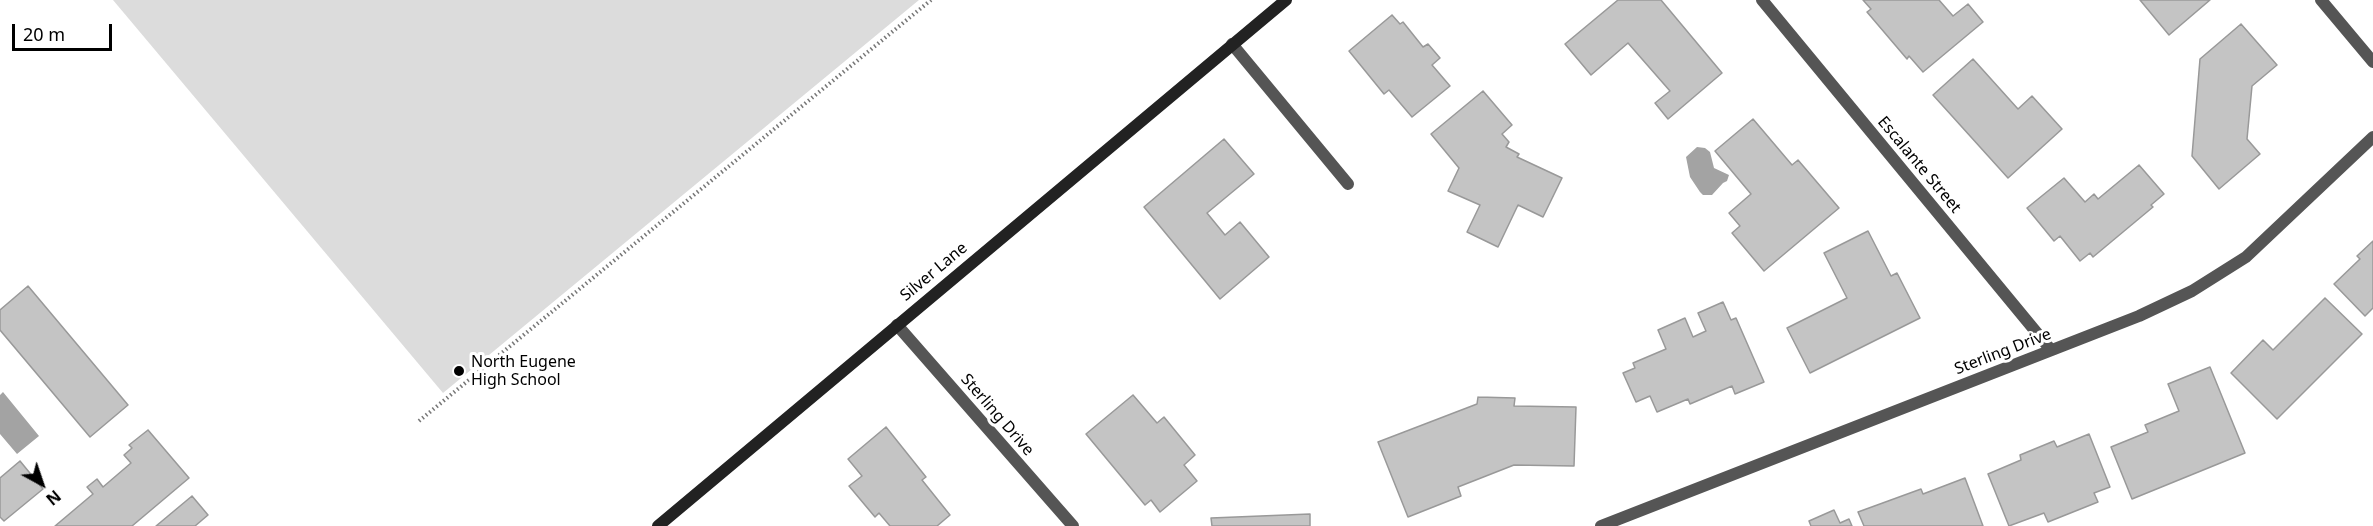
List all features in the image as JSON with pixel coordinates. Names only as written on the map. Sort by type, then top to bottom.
[{"type":"street","name":"Silver Lane","points":[[658,526],[1286,0]]},
{"type":"street","name":"Escalante Street","points":[[1762,0],[2051,351]]},
{"type":"street","points":[[2321,0],[2373,62]]},
{"type":"street","points":[[1232,44],[1348,184]]},
{"type":"street","name":"Sterling Drive","points":[[1601,526],[2051,351],[2139,316],[2192,291],[2246,257],[2373,137]]},
{"type":"street","name":"Sterling Drive","points":[[897,325],[1073,526]]},
{"type":"path","points":[[419,421],[931,0]]},
{"type":"shaded area","points":[[113,0],[919,0],[443,393]]},
{"type":"shaded area","points":[[1697,147],[1705,148],[1710,152],[1714,168],[1729,175],[1727,181],[1712,195],[1703,195],[1690,177],[1686,157]]},
{"type":"shaded area","points":[[3,392],[39,436],[17,454],[0,434],[0,395]]},
{"type":"building","points":[[1618,0],[1661,0],[1722,73],[1668,119],[1655,103],[1670,91],[1628,43],[1591,75],[1565,44]]},
{"type":"building","points":[[1863,0],[1939,0],[1953,16],[1968,4],[1983,22],[1923,72],[1909,56],[1907,59],[1867,12],[1871,9]]},
{"type":"building","points":[[2140,0],[2210,0],[2169,35]]},
{"type":"building","points":[[1392,15],[1400,24],[1403,22],[1423,47],[1428,44],[1440,58],[1432,65],[1450,86],[1412,117],[1389,90],[1384,94],[1349,51]]},
{"type":"building","points":[[2241,24],[2277,65],[2252,86],[2247,139],[2260,154],[2219,189],[2192,156],[2200,59]]},
{"type":"building","points":[[1973,59],[2018,109],[2032,96],[2062,129],[2008,178],[1933,95]]},
{"type":"building","points":[[1483,91],[1512,125],[1502,134],[1509,142],[1506,147],[1519,154],[1517,157],[1562,178],[1543,217],[1518,205],[1498,247],[1467,232],[1480,205],[1448,191],[1459,168],[1431,134]]},
{"type":"building","points":[[1753,119],[1792,165],[1798,160],[1839,208],[1764,271],[1732,233],[1740,226],[1729,213],[1751,194],[1715,151]]},
{"type":"building","points":[[1224,139],[1254,174],[1207,213],[1225,235],[1240,222],[1269,257],[1220,299],[1144,207]]},
{"type":"building","points":[[2139,165],[2164,194],[2151,205],[2153,207],[2093,257],[2090,253],[2080,261],[2060,236],[2054,241],[2027,208],[2064,178],[2085,202],[2094,194],[2098,199]]},
{"type":"building","points":[[1868,231],[1891,276],[1897,273],[1920,318],[1810,373],[1787,328],[1847,298],[1824,253]]},
{"type":"building","points":[[2373,241],[2373,308],[2365,316],[2334,284],[2360,259],[2357,256]]},
{"type":"building","points":[[28,286],[128,405],[90,437],[0,330],[0,310]]},
{"type":"building","points":[[2325,298],[2362,334],[2277,419],[2231,373],[2263,340],[2273,350]]},
{"type":"building","points":[[1723,302],[1731,320],[1736,318],[1764,382],[1735,394],[1732,386],[1690,404],[1688,399],[1657,412],[1650,396],[1636,402],[1623,373],[1635,368],[1633,363],[1666,349],[1658,330],[1685,318],[1693,337],[1706,331],[1698,313]]},
{"type":"building","points":[[2210,367],[2245,453],[2132,499],[2111,447],[2148,432],[2145,425],[2179,411],[2168,384]]},
{"type":"building","points":[[1133,395],[1157,423],[1164,417],[1195,455],[1184,465],[1197,481],[1160,512],[1151,500],[1145,505],[1086,434]]},
{"type":"building","points":[[1478,397],[1515,398],[1514,406],[1576,407],[1574,466],[1514,465],[1458,487],[1461,496],[1408,517],[1378,442],[1477,404]]},
{"type":"building","points":[[886,427],[926,477],[922,480],[950,515],[937,526],[890,526],[879,513],[875,517],[849,486],[862,476],[848,459]]},
{"type":"building","points":[[148,430],[189,478],[132,526],[55,526],[93,494],[87,487],[97,479],[103,487],[131,463],[124,455],[132,448],[129,445]]},
{"type":"building","points":[[2089,434],[2110,487],[2094,493],[2098,502],[2048,522],[2044,513],[2009,526],[1988,474],[2021,460],[2020,455],[2054,441],[2057,447]]},
{"type":"building","points":[[20,461],[43,489],[4,521],[0,517],[0,478]]},
{"type":"building","points":[[1965,478],[1983,526],[1864,526],[1858,512],[1921,489],[1923,494]]},
{"type":"building","points":[[192,496],[208,515],[195,526],[156,526]]},
{"type":"building","points":[[1834,510],[1840,523],[1849,519],[1852,526],[1811,526],[1809,521]]},
{"type":"building","points":[[1310,514],[1310,526],[1212,526],[1211,518]]},
{"type":"place","name":"North Eugene High School","points":[[459,371]]}]
